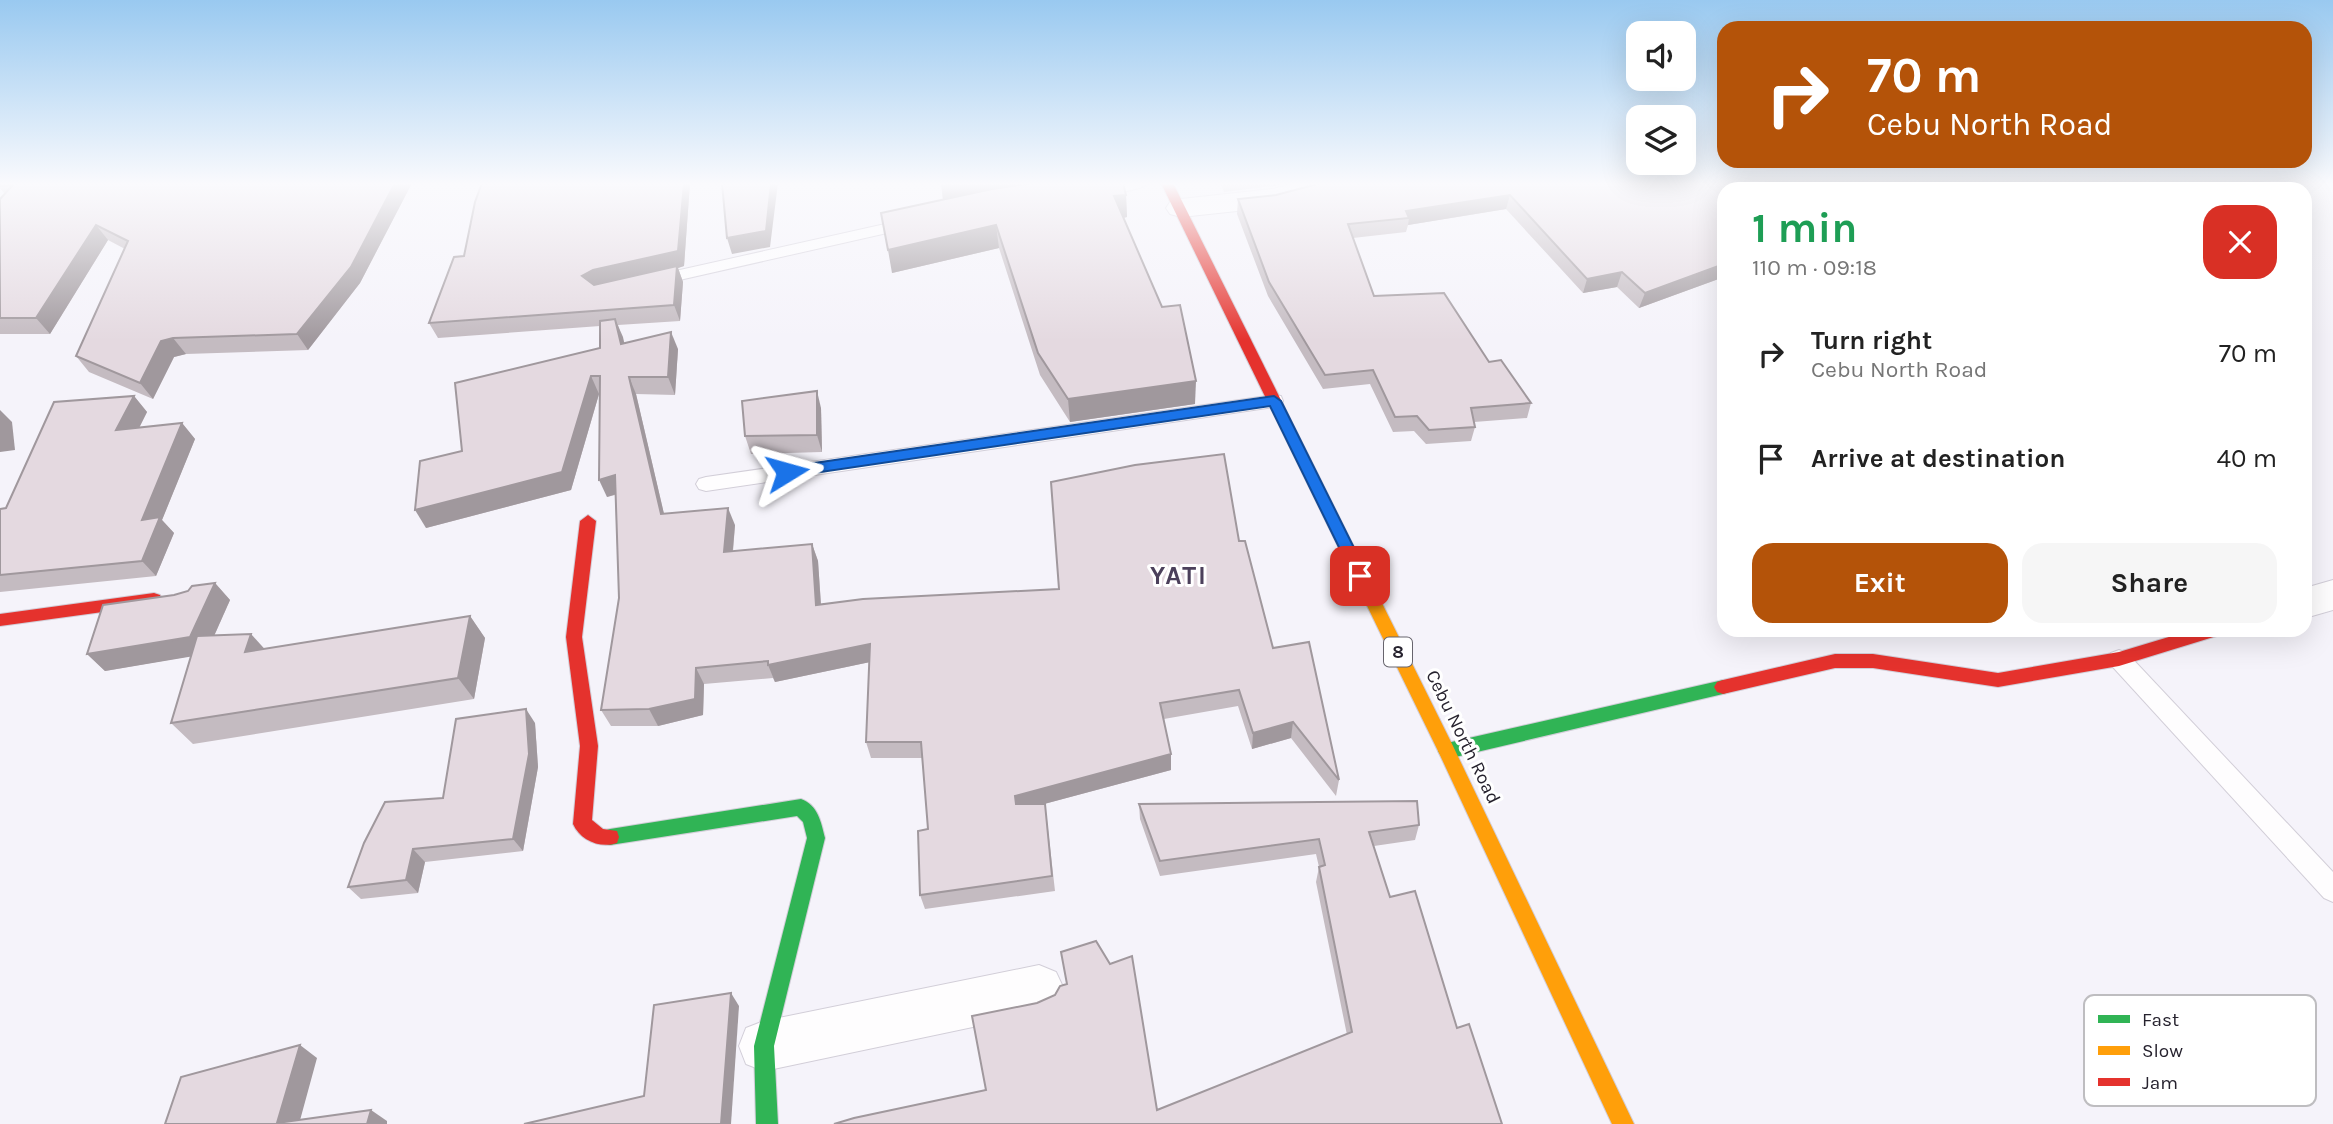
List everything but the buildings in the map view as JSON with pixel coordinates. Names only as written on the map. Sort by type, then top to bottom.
[{"type":"street","name":"Cebu North Road","points":[[1193,235],[1447,751],[1623,1124]]},
{"type":"street","points":[[588,521],[574,637],[589,746],[582,824],[600,837],[623,837],[801,807],[811,818],[816,838],[764,1046],[767,1124]]},
{"type":"street","points":[[2312,601],[2333,595]]},
{"type":"street","points":[[0,620],[175,596]]},
{"type":"street","points":[[1447,751],[1835,661],[1873,661],[1998,680],[2119,659],[2191,637]]},
{"type":"street","points":[[764,1046],[1039,989]]},
{"type":"lane","points":[[640,284],[854,235]]},
{"type":"lane","points":[[706,484],[1274,401]]},
{"type":"lane","points":[[2119,659],[2333,890]]},
{"type":"traffic: fast","points":[[1447,751],[1723,687]]},
{"type":"traffic: fast","points":[[610,837],[801,807],[811,818],[816,838],[764,1046],[767,1124]]},
{"type":"traffic: slow","points":[[1358,571],[1447,751],[1623,1124]]},
{"type":"traffic: jam","points":[[1193,235],[1358,571]]},
{"type":"traffic: jam","points":[[588,521],[574,637],[589,746],[582,824],[600,837],[610,837]]},
{"type":"traffic: jam","points":[[0,620],[154,599]]},
{"type":"traffic: jam","points":[[1723,687],[1835,661],[1873,661],[1998,680],[2119,659],[2191,637]]},
{"type":"district","name":"YATI","points":[[1179,575]]},
{"type":"route","points":[[787,472],[1274,401],[1360,576]]}]
